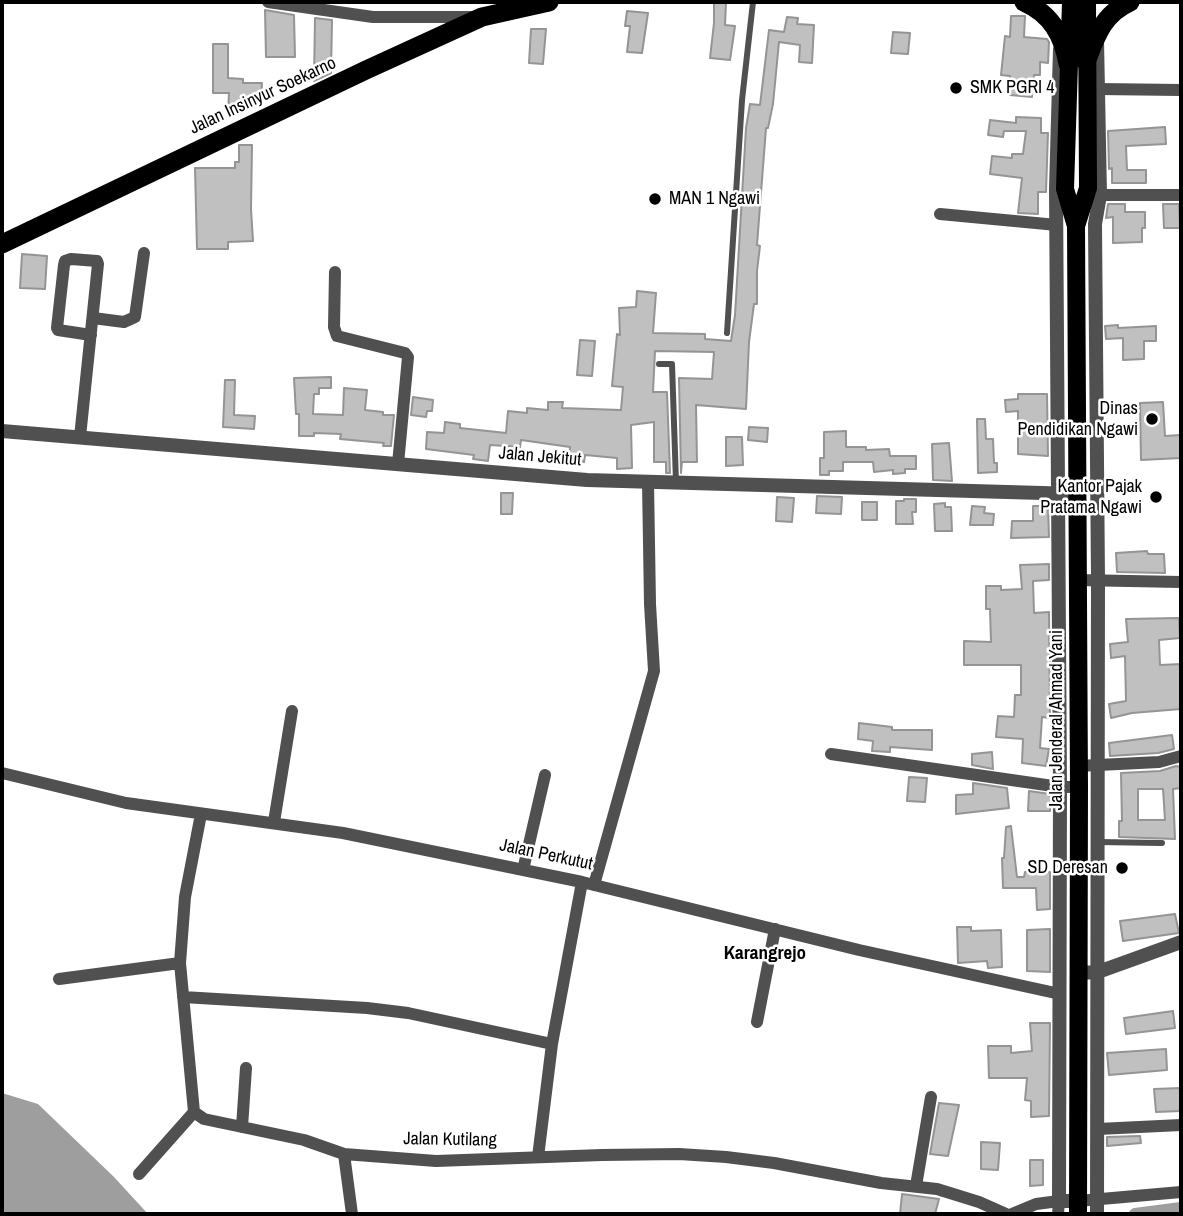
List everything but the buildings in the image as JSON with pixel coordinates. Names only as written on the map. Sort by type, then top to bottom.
[{"type":"highway","name":"Jalan Insinyur Soekarno","points":[[2,244],[482,18],[549,2]]},
{"type":"highway","points":[[1024,2],[1039,9],[1048,18],[1077,63],[1110,14],[1130,2]]},
{"type":"main road","name":"Jalan Jenderal Ahmad Yani","points":[[1071,2],[1093,195],[1076,226]]},
{"type":"main road","name":"Jalan Jenderal Ahmad Yani","points":[[1078,1210],[1076,226],[1065,189],[1077,63],[1087,2]]},
{"type":"street","points":[[268,2],[373,17],[482,18]]},
{"type":"street","points":[[1058,1209],[1060,787],[1057,225],[1060,38],[1062,17],[1071,2]]},
{"type":"street","points":[[1087,2],[1095,16],[1098,89],[1093,195],[1098,580],[1097,1207]]},
{"type":"street","points":[[1098,89],[1181,90]]},
{"type":"street","points":[[1093,195],[1181,195]]},
{"type":"street","points":[[940,214],[1057,225]]},
{"type":"street","points":[[93,318],[124,322],[135,317],[144,253]]},
{"type":"street","points":[[80,437],[93,318],[98,262],[71,259],[65,261],[57,328],[65,333],[91,335]]},
{"type":"street","points":[[335,272],[334,327],[337,335],[408,357],[398,464]]},
{"type":"street","name":"Jalan Jekitut","points":[[2,431],[587,480],[1077,494]]},
{"type":"street","points":[[538,1157],[552,1044],[588,883],[654,671],[648,482]]},
{"type":"street","points":[[1077,580],[1181,582]]},
{"type":"street","points":[[274,822],[292,711]]},
{"type":"street","points":[[831,754],[1060,787],[1079,787]]},
{"type":"street","points":[[1078,766],[1159,762],[1181,756]]},
{"type":"street","name":"Jalan Perkutut","points":[[2,774],[126,803],[343,833],[588,883],[1060,994],[1079,994]]},
{"type":"street","points":[[523,870],[545,775]]},
{"type":"street","points":[[139,1174],[194,1112],[180,962],[185,897],[201,814]]},
{"type":"street","points":[[757,1022],[775,929]]},
{"type":"street","points":[[1079,973],[1098,972],[1181,942]]},
{"type":"street","points":[[59,979],[180,962]]},
{"type":"street","points":[[183,997],[394,1012],[552,1044]]},
{"type":"street","points":[[242,1127],[246,1068]]},
{"type":"street","points":[[916,1186],[931,1097]]},
{"type":"street","name":"Jalan Kutilang","points":[[194,1112],[204,1119],[304,1140],[344,1154],[436,1161],[679,1154],[726,1157],[937,1189],[1006,1214]]},
{"type":"street","points":[[1098,1129],[1181,1125]]},
{"type":"street","points":[[344,1154],[352,1214]]},
{"type":"street","points":[[1012,1214],[1036,1205],[1078,1210],[1181,1192]]},
{"type":"lane","points":[[727,333],[742,100],[753,2]]},
{"type":"lane","points":[[659,364],[672,364],[676,482]]},
{"type":"lane","points":[[1098,842],[1162,843]]},
{"type":"shaded area","points":[[2,1093],[38,1104],[114,1177],[148,1214],[2,1214]]},
{"type":"waterway","points":[[1135,1214],[1181,1208]]},
{"type":"place","name":"SMK PGRI 4","points":[[956,88]]},
{"type":"place","name":"MAN 1 Ngawi","points":[[655,199]]},
{"type":"place","name":"Dinas Pendidikan Ngawi","points":[[1152,419]]},
{"type":"place","name":"Kantor Pajak Pratama Ngawi","points":[[1156,497]]},
{"type":"place","name":"SD Deresan","points":[[1122,868]]},
{"type":"district","name":"Karangrejo","points":[[765,954]]}]
